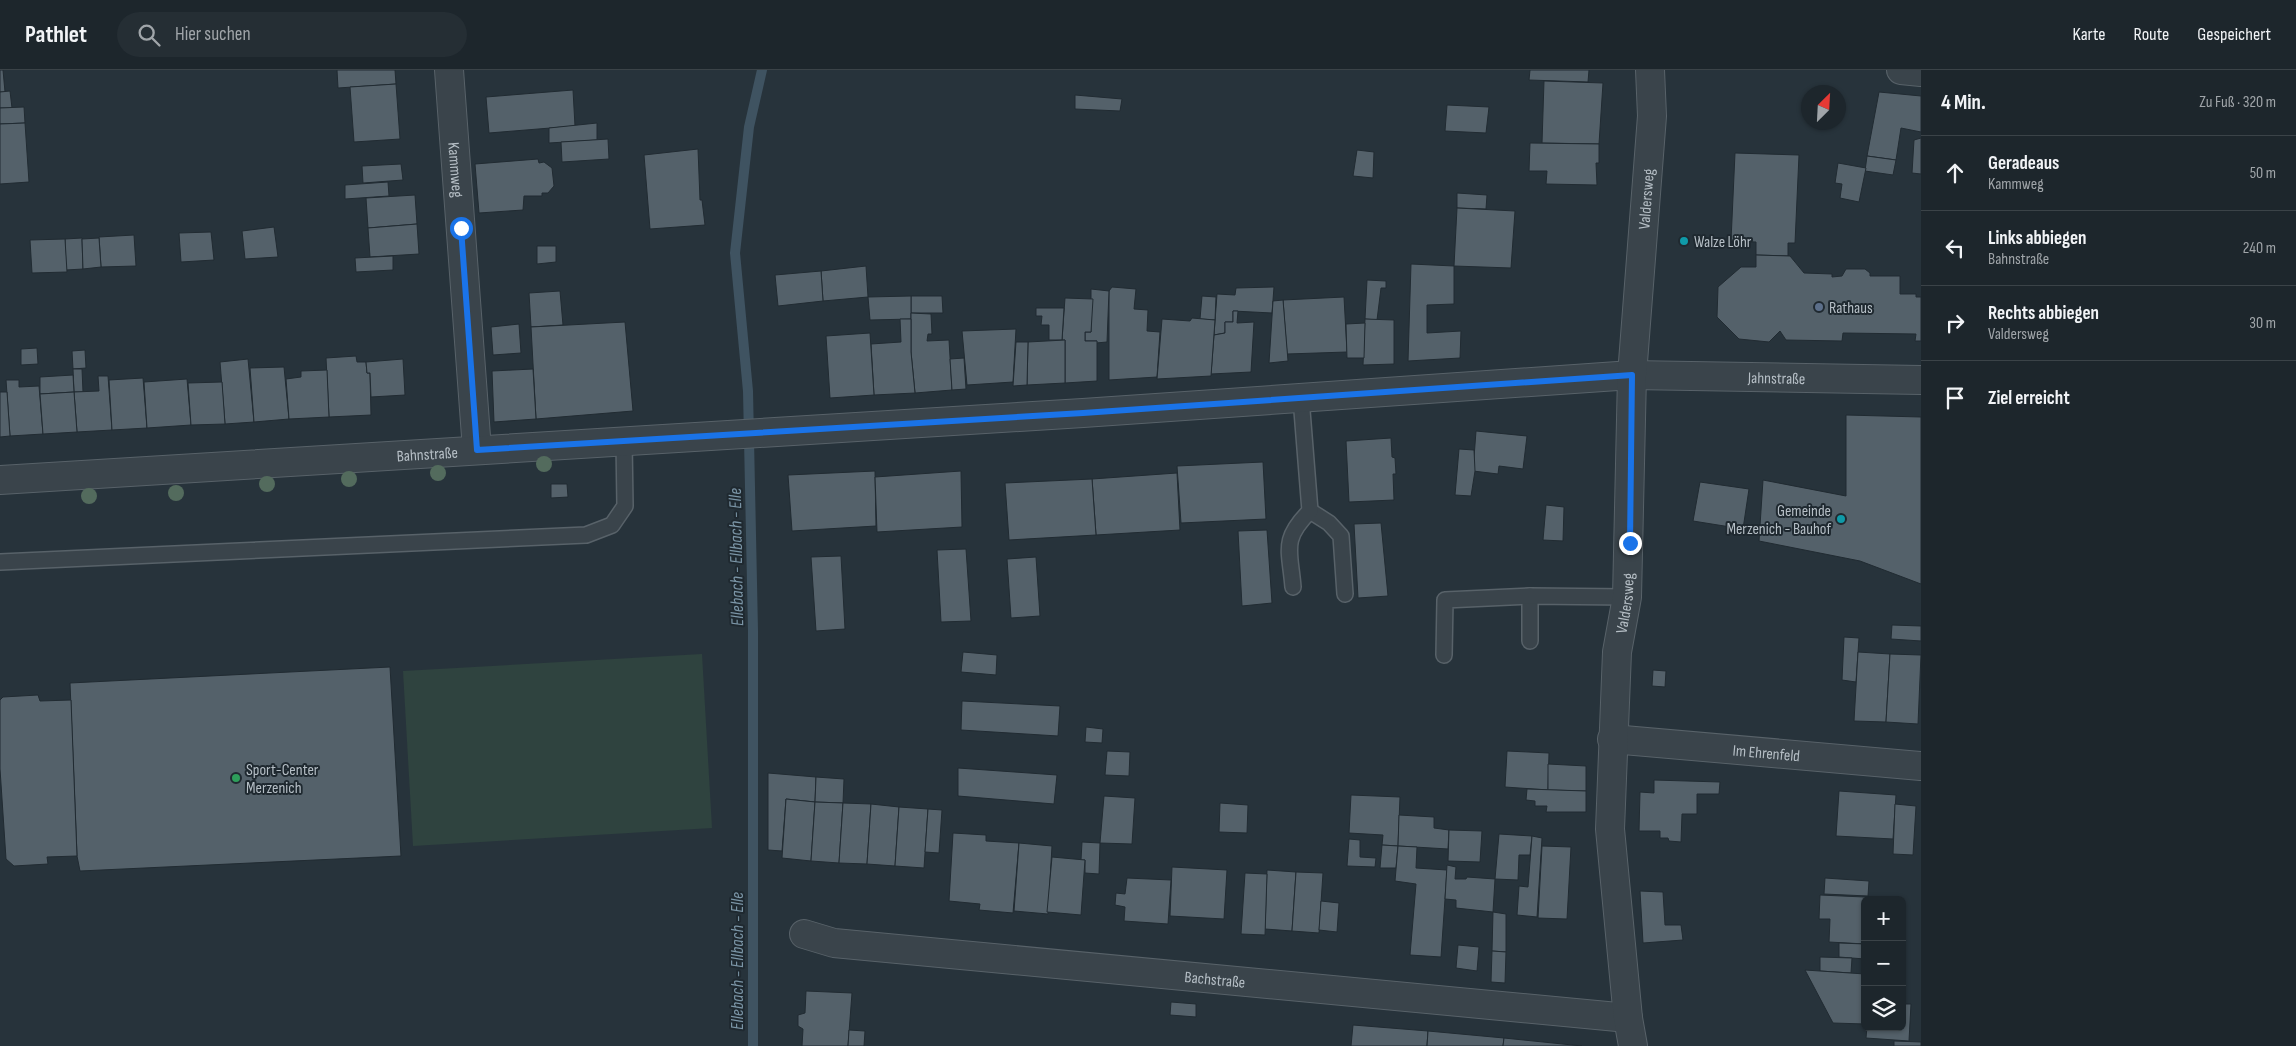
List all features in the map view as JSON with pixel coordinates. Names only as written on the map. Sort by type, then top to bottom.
[{"type":"street","name":"Kammweg","points":[[450,70],[477,450]]},
{"type":"street","name":"Valdersweg","points":[[1633,1046],[1628,1018],[1610,828],[1612,739],[1617,652],[1627,597],[1632,375],[1652,116],[1650,70]]},
{"type":"street","points":[[1901,70],[1921,72]]},
{"type":"street","name":"Bahnstraße","points":[[0,480],[1301,398],[1632,375]]},
{"type":"street","name":"Jahnstraße","points":[[1632,375],[1921,380]]},
{"type":"street","name":"Im Ehrenfeld","points":[[1612,739],[1921,766]]},
{"type":"street","name":"Bachstraße","points":[[804,934],[844,944],[1628,1018]]},
{"type":"lane","points":[[1293,587],[1289,540],[1296,525],[1310,511],[1301,398]]},
{"type":"lane","points":[[0,562],[586,536],[612,525],[625,506],[624,441]]},
{"type":"lane","points":[[1310,511],[1329,523],[1341,536],[1345,594]]},
{"type":"lane","points":[[1444,655],[1445,600],[1530,596],[1627,597]]},
{"type":"lane","points":[[1530,596],[1530,641]]},
{"type":"green space","points":[[702,654],[712,828],[413,846],[403,671]]},
{"type":"building","points":[[0,70],[3,70],[5,92],[0,92]]},
{"type":"building","points":[[337,70],[395,70],[396,84],[338,88]]},
{"type":"building","points":[[1530,70],[1589,70],[1588,82],[1529,80]]},
{"type":"building","points":[[1544,81],[1603,83],[1599,144],[1542,143]]},
{"type":"building","points":[[396,84],[400,139],[354,142],[350,87]]},
{"type":"building","points":[[573,90],[575,126],[489,133],[486,97]]},
{"type":"building","points":[[10,91],[12,108],[0,108],[0,92]]},
{"type":"building","points":[[1879,92],[1921,96],[1921,132],[1901,128],[1896,160],[1867,156]]},
{"type":"building","points":[[1075,95],[1122,99],[1120,111],[1075,109]]},
{"type":"building","points":[[1447,105],[1489,107],[1486,133],[1445,131]]},
{"type":"building","points":[[24,107],[25,123],[0,124],[0,108]]},
{"type":"building","points":[[25,123],[29,182],[0,184],[0,124]]},
{"type":"building","points":[[597,123],[597,140],[549,143],[549,128]]},
{"type":"building","points":[[1921,138],[1921,174],[1912,173],[1914,140]]},
{"type":"building","points":[[608,139],[609,159],[562,162],[561,142]]},
{"type":"building","points":[[1530,143],[1599,144],[1599,163],[1596,163],[1597,185],[1546,184],[1547,171],[1529,171]]},
{"type":"building","points":[[698,149],[700,200],[702,200],[705,225],[650,229],[644,155]]},
{"type":"building","points":[[1357,150],[1374,152],[1373,178],[1353,176]]},
{"type":"building","points":[[1735,153],[1799,155],[1795,243],[1788,243],[1788,256],[1756,255],[1756,242],[1731,241]]},
{"type":"building","points":[[1867,156],[1896,160],[1893,175],[1865,171]]},
{"type":"building","points":[[538,159],[539,163],[544,162],[552,168],[554,186],[548,193],[542,193],[542,196],[524,196],[523,210],[479,213],[475,164]]},
{"type":"building","points":[[1838,163],[1866,168],[1859,202],[1840,198],[1842,184],[1835,183]]},
{"type":"building","points":[[401,164],[403,180],[363,183],[362,166]]},
{"type":"building","points":[[388,182],[389,196],[345,199],[345,185]]},
{"type":"building","points":[[1457,193],[1487,195],[1486,209],[1457,208]]},
{"type":"building","points":[[415,195],[417,224],[368,228],[366,198]]},
{"type":"building","points":[[1457,208],[1515,211],[1511,268],[1454,266]]},
{"type":"building","points":[[417,224],[419,254],[370,257],[368,228]]},
{"type":"building","points":[[274,227],[278,257],[245,259],[242,231]]},
{"type":"building","points":[[211,232],[214,260],[181,262],[179,233]]},
{"type":"building","points":[[134,235],[136,266],[101,267],[99,237]]},
{"type":"building","points":[[82,238],[83,269],[66,270],[65,239]]},
{"type":"building","points":[[99,238],[101,267],[83,269],[82,239]]},
{"type":"building","points":[[65,239],[67,272],[32,273],[30,240]]},
{"type":"building","points":[[537,246],[556,246],[556,262],[537,264]]},
{"type":"building","name":"Rathaus","points":[[1756,255],[1790,256],[1804,273],[1832,274],[1832,277],[1842,276],[1846,269],[1865,269],[1870,273],[1870,276],[1900,276],[1900,294],[1916,294],[1916,297],[1921,297],[1921,341],[1915,341],[1916,334],[1843,333],[1842,341],[1786,340],[1780,331],[1769,342],[1739,339],[1717,317],[1718,287],[1741,267],[1756,267]]},
{"type":"building","points":[[393,256],[393,270],[356,272],[355,258]]},
{"type":"building","points":[[1411,264],[1454,266],[1454,304],[1427,305],[1427,333],[1461,331],[1460,358],[1408,361]]},
{"type":"building","points":[[866,266],[868,297],[823,301],[821,271]]},
{"type":"building","points":[[821,271],[823,301],[778,306],[775,275]]},
{"type":"building","points":[[1367,280],[1386,281],[1386,288],[1381,288],[1377,320],[1365,319]]},
{"type":"building","points":[[1112,287],[1136,289],[1134,309],[1148,310],[1147,331],[1160,332],[1157,377],[1109,380],[1109,291]]},
{"type":"building","points":[[1274,287],[1272,313],[1233,311],[1233,322],[1225,322],[1225,333],[1214,335],[1217,294],[1235,295],[1236,288]]},
{"type":"building","points":[[1091,289],[1109,291],[1107,342],[1085,341],[1085,332],[1091,332]]},
{"type":"building","points":[[560,291],[563,325],[531,327],[529,293]]},
{"type":"building","points":[[911,296],[942,296],[943,313],[911,313]]},
{"type":"building","points":[[911,296],[911,319],[870,320],[868,297]]},
{"type":"building","points":[[1202,296],[1216,297],[1215,320],[1200,319]]},
{"type":"building","points":[[1344,297],[1347,352],[1287,354],[1283,300]]},
{"type":"building","points":[[1065,298],[1093,299],[1091,332],[1085,332],[1085,341],[1097,341],[1097,381],[1065,383],[1065,340],[1062,340]]},
{"type":"building","points":[[1283,300],[1288,361],[1269,363],[1273,301]]},
{"type":"building","points":[[1036,308],[1064,308],[1062,340],[1049,340],[1049,325],[1041,325],[1042,316],[1036,316]]},
{"type":"building","points":[[1233,311],[1238,311],[1237,323],[1254,322],[1251,372],[1211,374],[1214,335],[1225,333],[1225,322],[1233,322]]},
{"type":"building","points":[[911,313],[931,314],[932,334],[928,334],[927,341],[949,340],[952,390],[915,393],[911,352]]},
{"type":"building","points":[[1192,318],[1215,320],[1211,376],[1157,379],[1162,319],[1190,321]]},
{"type":"building","points":[[900,319],[911,319],[911,352],[915,393],[874,395],[871,344],[901,342]]},
{"type":"building","points":[[1365,319],[1394,320],[1394,364],[1363,365]]},
{"type":"building","points":[[625,322],[633,411],[536,419],[531,327]]},
{"type":"building","points":[[1365,323],[1364,358],[1347,358],[1346,324]]},
{"type":"building","points":[[519,324],[521,353],[493,355],[491,327]]},
{"type":"building","points":[[1016,329],[1013,382],[967,385],[962,331]]},
{"type":"building","points":[[870,333],[874,395],[830,398],[826,336]]},
{"type":"building","points":[[1065,340],[1065,383],[1027,385],[1028,342]]},
{"type":"building","points":[[1016,342],[1028,342],[1027,385],[1013,386]]},
{"type":"building","points":[[37,348],[38,364],[21,365],[21,349]]},
{"type":"building","points":[[85,350],[86,368],[73,369],[72,351]]},
{"type":"building","points":[[356,356],[357,362],[366,362],[367,373],[370,373],[371,415],[329,417],[326,358]]},
{"type":"building","points":[[964,358],[966,389],[952,390],[950,359]]},
{"type":"building","points":[[248,359],[254,422],[225,424],[220,362]]},
{"type":"building","points":[[403,359],[405,395],[371,397],[370,373],[367,373],[366,362]]},
{"type":"building","points":[[284,367],[289,419],[254,422],[250,368]]},
{"type":"building","points":[[73,369],[82,369],[83,392],[74,392]]},
{"type":"building","points":[[533,369],[536,419],[494,422],[492,371]]},
{"type":"building","points":[[327,370],[329,417],[289,419],[286,379],[301,377],[301,371]]},
{"type":"building","points":[[73,375],[74,392],[40,394],[40,377]]},
{"type":"building","points":[[98,376],[108,376],[112,430],[77,432],[74,392],[99,391]]},
{"type":"building","points":[[143,378],[147,428],[112,430],[109,380]]},
{"type":"building","points":[[187,379],[191,425],[147,428],[144,382]]},
{"type":"building","points":[[6,380],[19,380],[19,387],[39,386],[43,434],[10,436]]},
{"type":"building","points":[[222,382],[225,424],[191,425],[188,383]]},
{"type":"building","points":[[0,392],[7,392],[10,436],[0,437]]},
{"type":"building","points":[[74,392],[77,432],[43,434],[40,394]]},
{"type":"building","name":"Gemeinde Merzenich - Bauhof","points":[[1846,415],[1921,417],[1921,584],[1860,561],[1759,541],[1763,480],[1846,496]]},
{"type":"building","points":[[1476,431],[1527,436],[1523,469],[1499,466],[1498,474],[1473,471]]},
{"type":"building","points":[[1391,438],[1392,457],[1395,458],[1396,474],[1393,474],[1394,500],[1349,502],[1346,441]]},
{"type":"building","points":[[1459,449],[1474,450],[1475,471],[1471,496],[1455,495]]},
{"type":"building","points":[[1263,462],[1266,519],[1181,523],[1177,466]]},
{"type":"building","points":[[875,471],[876,526],[792,531],[788,475]]},
{"type":"building","points":[[961,471],[962,527],[877,532],[875,477]]},
{"type":"building","points":[[1177,473],[1180,530],[1096,535],[1092,479]]},
{"type":"building","points":[[1092,479],[1096,535],[1009,540],[1005,483]]},
{"type":"building","points":[[1700,482],[1749,489],[1743,529],[1693,521]]},
{"type":"building","points":[[551,484],[567,484],[568,497],[551,498]]},
{"type":"building","points":[[1546,505],[1564,507],[1563,541],[1543,540]]},
{"type":"building","points":[[1381,523],[1388,596],[1358,598],[1354,524]]},
{"type":"building","points":[[1267,530],[1272,603],[1242,606],[1238,531]]},
{"type":"building","points":[[966,549],[971,621],[941,622],[937,550]]},
{"type":"building","points":[[841,556],[845,629],[816,631],[811,557]]},
{"type":"building","points":[[1036,557],[1040,616],[1011,618],[1007,559]]},
{"type":"building","points":[[1892,625],[1921,626],[1921,641],[1891,639]]},
{"type":"building","points":[[1844,637],[1859,638],[1856,682],[1842,680]]},
{"type":"building","points":[[963,652],[997,655],[996,675],[961,672]]},
{"type":"building","points":[[1858,652],[1890,654],[1886,722],[1854,721]]},
{"type":"building","points":[[1890,654],[1921,655],[1918,724],[1886,722]]},
{"type":"building","name":"Sport-Center Merzenich","points":[[390,667],[401,856],[80,871],[77,856],[70,683]]},
{"type":"building","points":[[1653,670],[1666,671],[1665,687],[1652,686]]},
{"type":"building","points":[[38,695],[40,701],[71,700],[77,856],[47,857],[48,864],[14,866],[6,859],[0,769],[0,700],[3,697]]},
{"type":"building","points":[[962,701],[1060,706],[1058,736],[961,730]]},
{"type":"building","points":[[1086,727],[1103,729],[1102,743],[1085,742]]},
{"type":"building","points":[[1107,751],[1130,752],[1129,776],[1105,775]]},
{"type":"building","points":[[1507,751],[1549,753],[1548,790],[1505,787]]},
{"type":"building","points":[[1548,764],[1586,766],[1586,791],[1548,790]]},
{"type":"building","points":[[958,768],[1057,775],[1054,804],[958,796]]},
{"type":"building","points":[[768,773],[816,777],[815,802],[786,799],[782,851],[768,850]]},
{"type":"building","points":[[816,777],[844,779],[843,803],[815,802]]},
{"type":"building","points":[[1654,780],[1720,782],[1719,794],[1697,794],[1697,814],[1682,814],[1681,842],[1660,838],[1660,831],[1639,831],[1640,792],[1654,793]]},
{"type":"building","points":[[1527,789],[1586,791],[1586,812],[1546,812],[1547,806],[1535,806],[1535,801],[1526,800]]},
{"type":"building","points":[[1839,791],[1896,795],[1893,839],[1836,836]]},
{"type":"building","points":[[1351,795],[1400,797],[1398,846],[1382,845],[1383,835],[1349,833]]},
{"type":"building","points":[[1104,796],[1135,798],[1132,844],[1100,843]]},
{"type":"building","points":[[786,799],[815,802],[811,861],[782,858]]},
{"type":"building","points":[[815,802],[843,803],[839,863],[811,861]]},
{"type":"building","points":[[843,803],[871,804],[867,864],[839,863]]},
{"type":"building","points":[[1220,803],[1248,805],[1247,833],[1219,832]]},
{"type":"building","points":[[871,804],[899,807],[895,866],[867,864]]},
{"type":"building","points":[[1895,804],[1916,806],[1913,855],[1893,854]]},
{"type":"building","points":[[899,807],[928,809],[924,868],[895,866]]},
{"type":"building","points":[[928,809],[942,810],[939,853],[925,852]]},
{"type":"building","points":[[1399,815],[1434,817],[1434,828],[1449,830],[1448,849],[1398,846]]},
{"type":"building","points":[[1449,830],[1482,831],[1480,862],[1448,861]]},
{"type":"building","points":[[953,833],[986,835],[986,841],[1019,843],[1013,913],[979,910],[980,904],[949,901]]},
{"type":"building","points":[[1499,834],[1532,836],[1530,855],[1519,855],[1518,880],[1495,879]]},
{"type":"building","points":[[1532,836],[1542,838],[1537,917],[1517,915],[1519,886],[1528,887]]},
{"type":"building","points":[[1349,839],[1360,840],[1360,857],[1376,858],[1375,867],[1347,866]]},
{"type":"building","points":[[1082,842],[1100,843],[1099,874],[1085,873],[1085,860],[1081,860]]},
{"type":"building","points":[[1019,843],[1052,846],[1048,914],[1014,911]]},
{"type":"building","points":[[1382,845],[1398,846],[1396,868],[1380,868]]},
{"type":"building","points":[[1398,846],[1417,847],[1416,868],[1447,870],[1441,957],[1410,955],[1416,884],[1395,881]]},
{"type":"building","points":[[1542,846],[1571,847],[1567,919],[1538,918]]},
{"type":"building","points":[[1052,857],[1085,860],[1081,915],[1047,912]]},
{"type":"building","points":[[1447,865],[1456,867],[1455,879],[1466,879],[1467,877],[1495,879],[1493,912],[1456,908],[1456,900],[1445,899]]},
{"type":"building","points":[[1172,867],[1227,870],[1224,919],[1170,916]]},
{"type":"building","points":[[1267,870],[1296,872],[1292,931],[1265,929]]},
{"type":"building","points":[[1296,872],[1323,873],[1319,933],[1292,931]]},
{"type":"building","points":[[1245,873],[1267,874],[1265,935],[1241,934]]},
{"type":"building","points":[[1127,878],[1171,880],[1168,924],[1124,921],[1125,907],[1115,905],[1116,893],[1125,894]]},
{"type":"building","points":[[1825,878],[1869,881],[1868,896],[1824,894]]},
{"type":"building","points":[[1640,891],[1663,892],[1665,925],[1681,925],[1683,940],[1643,943]]},
{"type":"building","points":[[1820,895],[1861,897],[1861,944],[1829,942],[1830,919],[1819,919]]},
{"type":"building","points":[[1321,901],[1339,903],[1337,932],[1319,930]]},
{"type":"building","points":[[1493,912],[1506,914],[1506,952],[1492,951]]},
{"type":"building","points":[[1839,943],[1861,944],[1861,959],[1839,957]]},
{"type":"building","points":[[1458,945],[1479,947],[1477,971],[1456,968]]},
{"type":"building","points":[[1492,951],[1506,952],[1505,983],[1491,982]]},
{"type":"building","points":[[1820,957],[1852,958],[1851,973],[1820,971]]},
{"type":"building","points":[[1805,970],[1861,974],[1861,1024],[1833,1023]]},
{"type":"building","points":[[806,991],[852,993],[848,1046],[802,1046],[803,1029],[798,1026],[798,1015],[805,1013]]},
{"type":"building","points":[[1171,1002],[1196,1004],[1196,1017],[1170,1015]]},
{"type":"building","points":[[1906,1004],[1911,1004],[1909,1041],[1866,1038],[1867,1031],[1906,1031]]},
{"type":"building","points":[[1353,1025],[1428,1031],[1427,1046],[1351,1046]]},
{"type":"building","points":[[849,1030],[865,1031],[864,1046],[848,1046]]},
{"type":"building","points":[[1428,1031],[1504,1038],[1503,1046],[1427,1046]]},
{"type":"building","points":[[1504,1038],[1582,1046],[1503,1046]]},
{"type":"building","points":[[1894,1041],[1921,1042],[1921,1046],[1894,1046]]},
{"type":"waterway","name":"Ellebach - Ellbach - Elle","points":[[753,1046],[753,631],[748,391],[735,253],[749,127],[762,70]]},
{"type":"place","name":"Walze Löhr","points":[[1684,241]]},
{"type":"place","name":"Rathaus","points":[[1819,307]]},
{"type":"place","name":"Gemeinde Merzenich - Bauhof","points":[[1841,519]]},
{"type":"place","name":"Sport-Center Merzenich","points":[[236,778]]},
{"type":"route","points":[[461,228],[477,450],[1083,413],[1632,375],[1630,543]]}]
